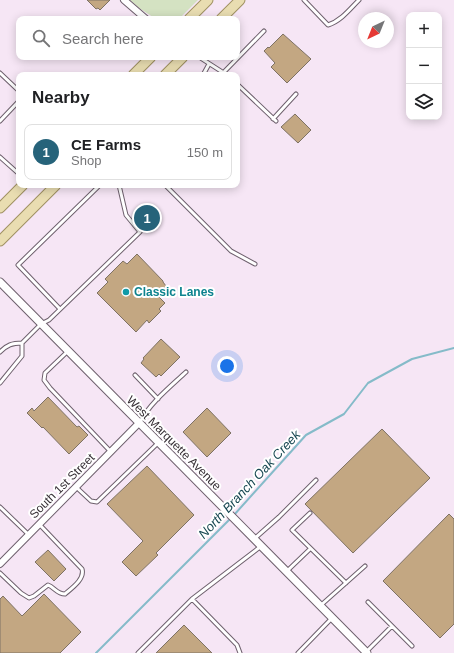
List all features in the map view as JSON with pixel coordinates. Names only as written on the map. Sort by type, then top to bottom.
[{"type":"main road","points":[[192,16],[208,0]]},
{"type":"main road","points":[[224,16],[240,0]]},
{"type":"main road","points":[[136,72],[148,60]]},
{"type":"main road","points":[[168,72],[180,60]]},
{"type":"main road","points":[[0,208],[20,188]]},
{"type":"main road","points":[[0,241],[53,188]]},
{"type":"street","points":[[124,0],[143,16]]},
{"type":"street","name":"West Marquette Avenue","points":[[0,282],[366,652]]},
{"type":"street","name":"South 1st Street","points":[[0,564],[139,423]]},
{"type":"lane","points":[[304,0],[328,25],[340,19],[359,0]]},
{"type":"lane","points":[[240,55],[264,31]]},
{"type":"lane","points":[[203,60],[223,72],[235,60]]},
{"type":"lane","points":[[205,72],[209,64]]},
{"type":"lane","points":[[0,73],[16,88]]},
{"type":"lane","points":[[240,87],[274,120],[296,94]]},
{"type":"lane","points":[[0,121],[16,104]]},
{"type":"lane","points":[[0,157],[16,171]]},
{"type":"lane","points":[[60,308],[18,265],[97,188]]},
{"type":"lane","points":[[0,352],[6,346],[13,343],[22,343],[41,324],[49,320],[140,232],[126,215],[120,188]]},
{"type":"lane","points":[[168,188],[231,251],[255,264]]},
{"type":"lane","points":[[0,383],[22,356],[22,343]]},
{"type":"lane","points":[[68,351],[45,373],[44,380],[111,452]]},
{"type":"lane","points":[[139,423],[143,416],[158,399],[186,372]]},
{"type":"lane","points":[[135,375],[158,399]]},
{"type":"lane","points":[[76,487],[91,501],[97,502],[158,443]]},
{"type":"lane","points":[[254,539],[279,517],[316,480]]},
{"type":"lane","points":[[0,507],[29,535]]},
{"type":"lane","points":[[310,513],[292,530],[346,583]]},
{"type":"lane","points":[[0,573],[28,598],[34,596],[48,585],[59,593],[65,594],[81,579],[83,574],[82,569],[39,524]]},
{"type":"lane","points":[[138,653],[192,599],[261,546]]},
{"type":"lane","points":[[286,572],[310,549]]},
{"type":"lane","points":[[320,606],[365,566]]},
{"type":"lane","points":[[192,599],[237,645],[240,653]]},
{"type":"lane","points":[[368,602],[412,646]]},
{"type":"lane","points":[[298,653],[332,618]]},
{"type":"lane","points":[[366,652],[392,626]]},
{"type":"green space","points":[[130,0],[198,0],[182,16],[151,16]]},
{"type":"building","points":[[87,0],[110,0],[100,10],[98,8],[96,9]]},
{"type":"building","points":[[283,34],[311,59],[287,83],[271,67],[275,63],[264,51]]},
{"type":"building","points":[[295,114],[311,130],[298,143],[281,127]]},
{"type":"building","name":"Classic Lanes","points":[[137,254],[166,286],[157,295],[165,303],[159,309],[161,311],[149,323],[147,320],[136,332],[97,293],[108,282],[105,279],[123,261],[127,264]]},
{"type":"building","points":[[161,339],[180,357],[161,376],[159,374],[156,377],[141,363],[144,359],[143,358]]},
{"type":"building","points":[[48,397],[77,427],[79,426],[88,435],[69,454],[27,413],[32,408],[34,411]]},
{"type":"building","points":[[207,408],[231,433],[207,457],[183,432]]},
{"type":"building","points":[[382,429],[430,478],[353,553],[305,504]]},
{"type":"building","points":[[147,466],[194,515],[156,553],[158,555],[136,576],[122,562],[143,541],[107,504]]},
{"type":"building","points":[[449,514],[454,519],[454,624],[440,638],[383,581]]},
{"type":"building","points":[[48,550],[66,569],[54,581],[35,562]]},
{"type":"building","points":[[44,594],[81,632],[60,653],[0,653],[0,599],[3,596],[22,616]]},
{"type":"building","points":[[184,625],[212,653],[156,653]]},
{"type":"waterway","name":"North Branch Oak Creek","points":[[234,515],[306,435],[344,414],[368,383],[412,359],[454,348]]},
{"type":"waterway","name":"North Branch Oak Creek","points":[[96,653],[231,518]]},
{"type":"place","name":"CE Farms","points":[[147,218]]},
{"type":"place","name":"Classic Lanes","points":[[126,292]]}]
